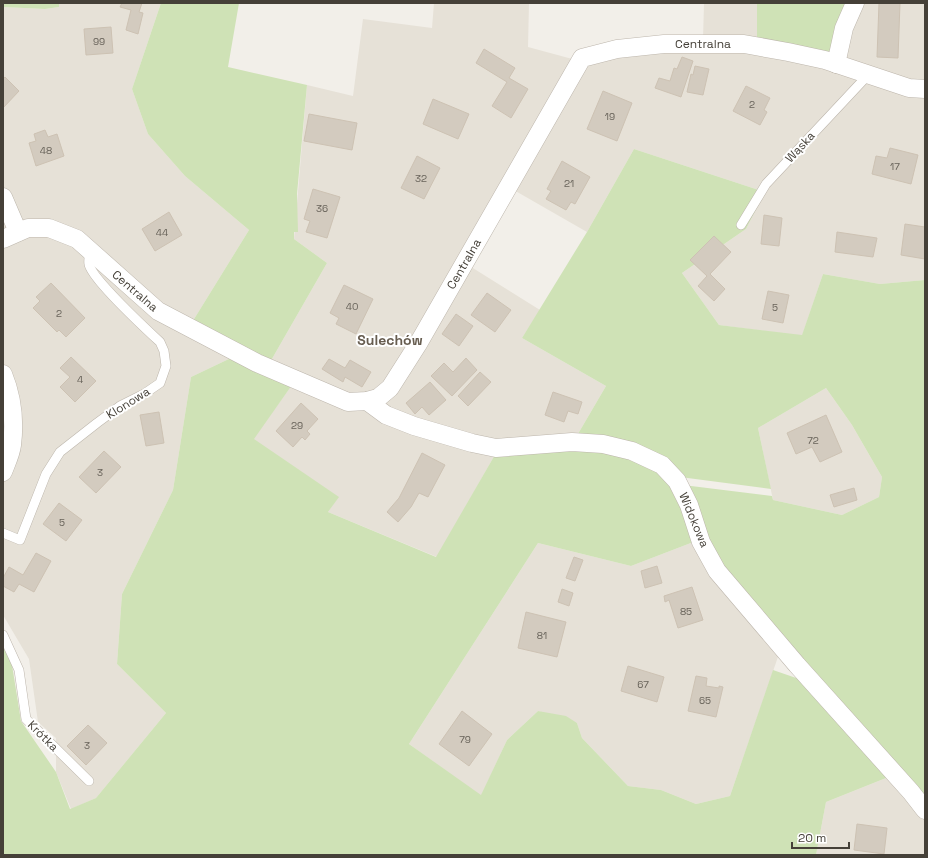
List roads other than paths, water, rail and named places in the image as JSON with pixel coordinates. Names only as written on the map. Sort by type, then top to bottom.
[{"type":"street","points":[[836,64],[844,28],[854,3]]},
{"type":"street","name":"Centralna","points":[[11,235],[28,228],[49,228],[77,239],[158,311],[264,366],[348,402],[367,401],[378,398],[390,388],[418,344],[582,58],[617,49],[664,44],[744,44],[825,60],[909,88],[925,89]]},
{"type":"street","points":[[3,197],[11,235]]},
{"type":"street","points":[[3,374],[7,384],[13,414],[12,446],[3,472]]},
{"type":"street","name":"Widokowa","points":[[367,401],[386,415],[414,426],[472,443],[496,448],[572,442],[603,444],[632,451],[662,465],[677,481],[689,505],[701,542],[717,571],[797,665],[911,792],[925,810]]},
{"type":"lane","name":"Wąska","points":[[741,225],[766,184],[868,75]]},
{"type":"lane","name":"Klonowa","points":[[3,533],[20,540],[46,474],[60,452],[97,422],[120,406],[144,394],[160,383],[166,366],[164,351],[160,342],[113,296],[94,274],[88,264],[90,251]]},
{"type":"lane","name":"Krótka","points":[[3,635],[19,670],[26,719],[89,781]]},
{"type":"district","name":"Sulechów","points":[[390,340]]}]
